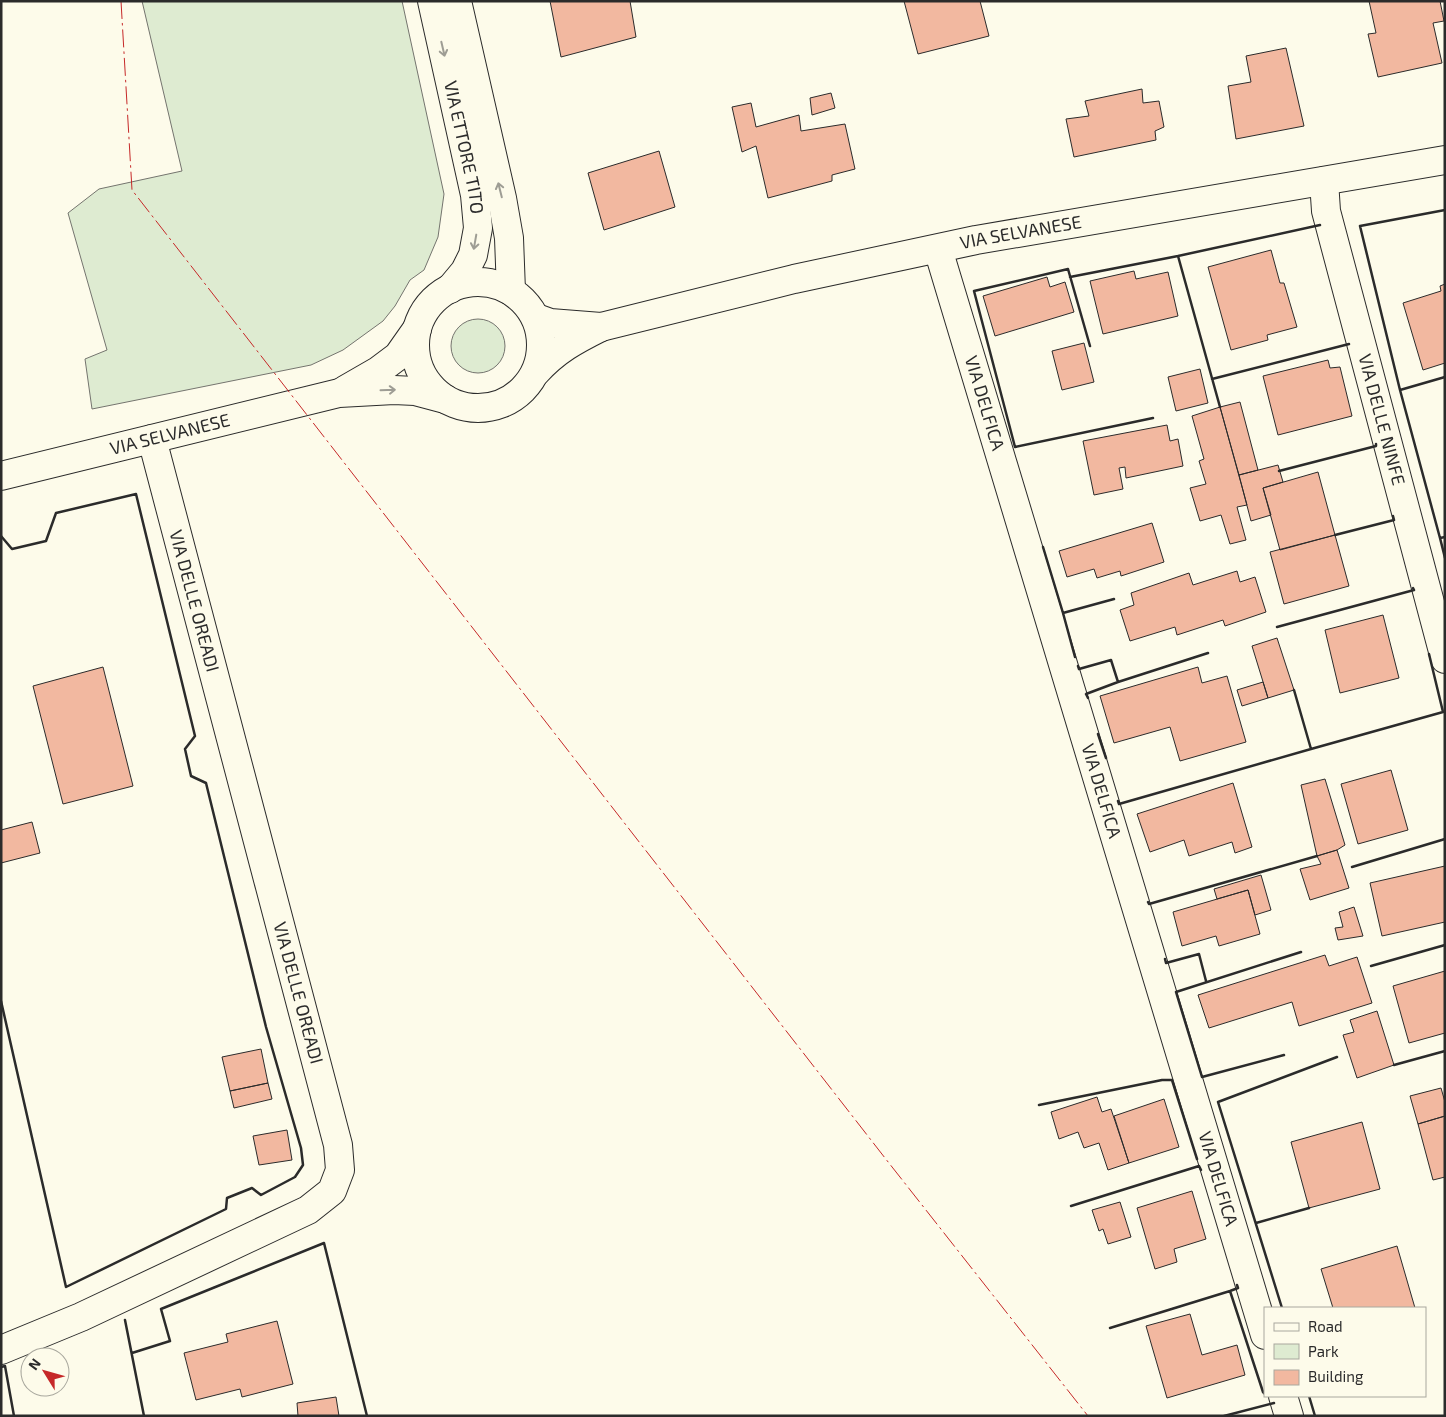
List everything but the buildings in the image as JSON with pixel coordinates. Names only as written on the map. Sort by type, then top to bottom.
[{"type":"street","name":"VIA ETTORE TITO","points":[[432,1],[475,195],[478,228],[473,255],[465,270],[450,288]]},
{"type":"street","name":"VIA ETTORE TITO","points":[[457,1],[510,238],[511,291]]},
{"type":"street","name":"VIA SELVANESE","points":[[536,372],[549,358],[572,342],[601,327],[794,279],[976,240],[1445,160]]},
{"type":"street","name":"VIA DELLE NINFE","points":[[1324,181],[1326,211],[1445,659]]},
{"type":"street","name":"VIA DELFICA","points":[[938,249],[1264,1332]]},
{"type":"street","points":[[470,283],[491,283],[511,291],[526,302],[536,318],[542,336],[541,354],[536,372],[527,387],[513,399],[496,406],[479,409],[461,406],[445,399],[432,389],[423,376],[417,361],[415,344],[417,329],[424,312],[435,299],[450,288],[470,283]]},
{"type":"street","name":"VIA SELVANESE","points":[[536,318],[550,323],[601,327]]},
{"type":"street","name":"VIA SELVANESE","points":[[339,393],[378,371],[398,356],[417,329]]},
{"type":"street","name":"VIA SELVANESE","points":[[1,476],[339,393],[394,390],[415,391],[445,399]]},
{"type":"street","name":"VIA DELLE OREADI","points":[[1,1350],[81,1317],[308,1210],[332,1191],[340,1170],[338,1145],[152,439]]},
{"type":"street","points":[[1283,1397],[1289,1416]]},
{"type":"green space","points":[[142,1],[402,1],[444,194],[438,237],[424,270],[410,280],[395,306],[383,321],[343,350],[311,365],[92,409],[85,359],[107,350],[68,213],[99,189],[182,171]]},
{"type":"green space","points":[[478,319],[488,321],[497,327],[503,336],[505,346],[503,356],[497,365],[488,371],[478,373],[468,371],[459,365],[453,356],[451,346],[453,336],[459,327],[468,321]]},
{"type":"wall","points":[[1445,210],[1360,226],[1400,390],[1445,377]]},
{"type":"wall","points":[[1178,256],[1320,225]]},
{"type":"wall","points":[[1070,277],[1178,256],[1220,407]]},
{"type":"wall","points":[[1090,346],[1068,269],[974,291],[1015,447],[1153,418]]},
{"type":"wall","points":[[1212,379],[1349,344]]},
{"type":"wall","points":[[1400,390],[1440,538],[1445,537]]},
{"type":"wall","points":[[1279,471],[1376,446],[1376,444]]},
{"type":"wall","points":[[1,536],[12,549],[46,541],[56,513],[136,494],[195,736],[185,749],[191,776],[206,783],[266,1027],[301,1148],[303,1165],[295,1177],[261,1195],[252,1188],[227,1198],[226,1209],[66,1287],[1,1001]]},
{"type":"wall","points":[[1335,535],[1394,520],[1393,516]]},
{"type":"wall","points":[[1440,538],[1445,558]]},
{"type":"wall","points":[[1043,547],[1063,613],[1114,599]]},
{"type":"wall","points":[[1277,627],[1414,590],[1413,588]]},
{"type":"wall","points":[[1063,613],[1075,657]]},
{"type":"wall","points":[[1088,698],[1086,694],[1208,653]]},
{"type":"wall","points":[[1311,749],[1443,712],[1429,654]]},
{"type":"wall","points":[[1078,666],[1079,669],[1111,660],[1118,682]]},
{"type":"wall","points":[[1118,801],[1119,804],[1311,749],[1294,690]]},
{"type":"wall","points":[[1098,734],[1106,758]]},
{"type":"wall","points":[[1352,867],[1445,839]]},
{"type":"wall","points":[[1148,902],[1149,904],[1317,856]]},
{"type":"wall","points":[[1371,966],[1445,945]]},
{"type":"wall","points":[[1284,1055],[1202,1077],[1176,992],[1301,952]]},
{"type":"wall","points":[[1165,959],[1166,963],[1199,954],[1206,981]]},
{"type":"wall","points":[[1394,1065],[1445,1051]]},
{"type":"wall","points":[[1282,1307],[1218,1102],[1337,1057]]},
{"type":"wall","points":[[1039,1105],[1162,1080],[1172,1080],[1197,1159]]},
{"type":"wall","points":[[1071,1206],[1199,1166],[1201,1170]]},
{"type":"wall","points":[[1256,1223],[1309,1208]]},
{"type":"wall","points":[[132,1353],[170,1341],[161,1309],[324,1243],[367,1416]]},
{"type":"wall","points":[[1110,1328],[1230,1291],[1238,1288],[1237,1285]]},
{"type":"wall","points":[[1230,1291],[1264,1393]]},
{"type":"wall","points":[[125,1320],[144,1416]]},
{"type":"wall","points":[[1,1367],[5,1366],[14,1416]]},
{"type":"wall","points":[[1309,1397],[1315,1416]]},
{"type":"wall","points":[[1224,1416],[1274,1403]]},
{"type":"power","points":[[121,1],[132,190],[1088,1416]]}]
